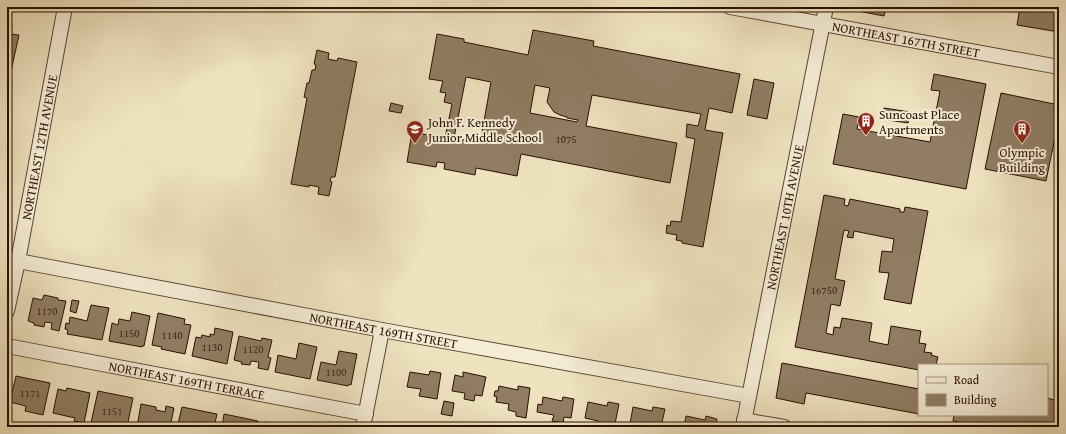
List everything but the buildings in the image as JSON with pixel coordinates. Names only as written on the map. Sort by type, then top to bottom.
[{"type":"street","name":"NORTHEAST 12TH AVENUE","points":[[7,311],[18,261],[65,7]]},
{"type":"street","name":"NORTHEAST 167TH STREET","points":[[730,7],[1059,66]]},
{"type":"street","name":"NORTHEAST 10TH AVENUE","points":[[744,423],[826,7]]},
{"type":"street","name":"NORTHEAST 169TH STREET","points":[[18,261],[382,330],[749,396]]},
{"type":"street","points":[[364,421],[382,330]]},
{"type":"street","name":"NORTHEAST 169TH TERRACE","points":[[7,346],[364,421]]},
{"type":"street","points":[[744,423],[784,427]]},
{"type":"place","name":"Suncoast Place Apartments","points":[[866,136]]},
{"type":"place","name":"John F. Kennedy Junior Middle School","points":[[415,144]]},
{"type":"place","name":"Olympic Building","points":[[1022,144]]}]
